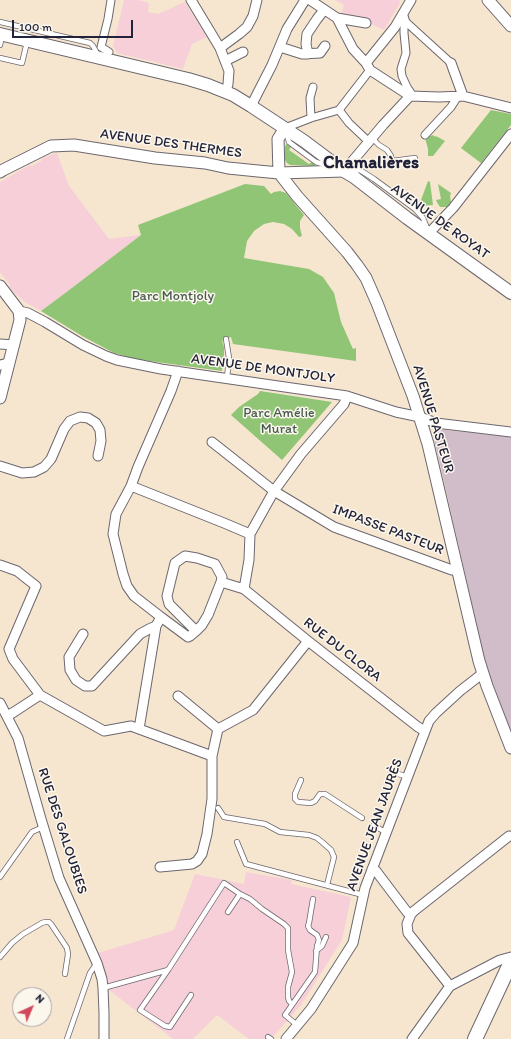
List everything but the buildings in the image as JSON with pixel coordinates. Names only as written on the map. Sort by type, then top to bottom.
[{"type":"main road","name":"AVENUE DE ROYAT","points":[[1,38],[27,40],[104,55],[208,85],[226,92],[252,106],[304,141],[344,172],[354,177],[511,293]]},
{"type":"main road","points":[[475,1039],[511,962]]},
{"type":"street","points":[[104,55],[102,47],[111,0]]},
{"type":"street","points":[[191,0],[220,48],[229,71],[226,92]]},
{"type":"street","points":[[220,48],[247,27],[253,16],[258,0]]},
{"type":"street","points":[[252,106],[272,66],[287,29],[306,0]]},
{"type":"street","points":[[310,0],[336,18],[366,24]]},
{"type":"street","points":[[279,173],[278,139],[285,128],[311,118],[339,110],[395,27],[411,0]]},
{"type":"street","points":[[488,0],[511,26]]},
{"type":"street","points":[[308,54],[306,44],[308,34],[324,10]]},
{"type":"street","points":[[403,13],[406,22],[451,63],[461,96]]},
{"type":"street","points":[[336,18],[353,49],[368,66],[412,96],[461,96],[511,108]]},
{"type":"street","points":[[406,22],[404,26],[406,52],[401,69],[402,76],[412,96]]},
{"type":"street","points":[[280,47],[302,54],[308,54],[320,53],[325,46]]},
{"type":"street","points":[[225,61],[243,52]]},
{"type":"street","points":[[311,118],[310,98],[313,87]]},
{"type":"street","points":[[344,172],[370,140],[412,96]]},
{"type":"street","points":[[425,135],[461,96]]},
{"type":"street","points":[[339,110],[349,123],[370,140]]},
{"type":"street","points":[[429,233],[453,208],[511,134]]},
{"type":"street","name":"AVENUE DES THERMES","points":[[0,172],[51,146],[74,144],[155,158],[205,163],[228,168],[279,173],[344,172]]},
{"type":"street","name":"AVENUE PASTEUR","points":[[279,173],[357,265],[366,278],[380,310],[420,417],[428,444],[476,648],[483,673],[511,748]]},
{"type":"street","points":[[0,287],[19,311],[20,320],[14,345],[4,368],[0,398]]},
{"type":"street","name":"AVENUE DE MONTJOLY","points":[[19,311],[28,313],[78,342],[106,356],[132,364],[347,396],[436,423],[511,432]]},
{"type":"street","points":[[0,344],[14,345]]},
{"type":"street","points":[[178,371],[131,486],[116,514],[113,534],[127,586],[134,596],[188,637],[196,631],[208,615],[221,582],[222,577],[215,564],[185,556],[175,563],[167,596],[169,604],[196,631]]},
{"type":"street","points":[[221,582],[244,589],[249,560],[250,534],[274,491],[305,449],[344,404],[347,396]]},
{"type":"street","points":[[0,466],[22,473],[34,472],[44,468],[51,459],[64,429],[70,421],[80,417],[88,418],[96,423],[100,430],[101,440],[98,456]]},
{"type":"street","name":"IMPASSE PASTEUR","points":[[212,442],[274,491],[334,526],[452,570],[458,570]]},
{"type":"street","points":[[131,486],[250,534]]},
{"type":"street","points":[[0,565],[17,571],[36,586],[9,649],[13,659],[40,695],[104,731],[131,726],[212,756]]},
{"type":"street","name":"RUE DU CLORA","points":[[244,589],[308,641],[425,731]]},
{"type":"street","points":[[139,729],[156,626],[161,617]]},
{"type":"street","points":[[83,634],[69,657],[70,670],[76,680],[85,686],[92,686],[140,634],[156,626]]},
{"type":"street","points":[[160,867],[192,864],[197,861],[202,854],[207,834],[212,798],[212,756],[218,729],[253,710],[308,641]]},
{"type":"street","name":"AVENUE JEAN JAURÈS","points":[[286,1039],[312,1008],[353,943],[363,895],[429,721],[460,690],[483,673]]},
{"type":"street","points":[[7,716],[40,695]]},
{"type":"street","points":[[178,696],[218,729]]},
{"type":"street","name":"RUE DES GALOUBIES","points":[[0,703],[18,738],[59,878],[97,963],[102,979],[104,1039]]},
{"type":"street","points":[[450,986],[408,933],[407,924],[411,914],[510,835]]},
{"type":"street","points":[[372,869],[376,871],[407,912],[411,914]]},
{"type":"street","points":[[412,1039],[450,986],[500,960],[511,957]]},
{"type":"lane","points":[[0,22],[90,44],[104,55]]},
{"type":"lane","points":[[0,58],[22,63],[27,40]]},
{"type":"lane","points":[[370,140],[387,150],[392,161],[415,158]]},
{"type":"lane","points":[[226,339],[229,358],[227,378]]},
{"type":"lane","points":[[396,773],[408,777]]},
{"type":"lane","points":[[301,780],[295,794],[295,799],[298,802],[311,803],[315,801],[320,794],[325,794],[362,818]]},
{"type":"lane","points":[[218,808],[224,817],[265,824],[280,832],[309,835],[317,838],[331,850],[334,857],[327,885]]},
{"type":"lane","points":[[374,825],[386,833]]},
{"type":"lane","points":[[0,877],[32,832],[43,827]]},
{"type":"lane","points":[[237,842],[246,864],[363,895]]},
{"type":"lane","points":[[191,995],[170,1028],[140,1010],[168,970],[224,883],[250,899],[288,928],[288,950],[292,972],[288,987],[288,997],[292,1004]]},
{"type":"lane","points":[[228,912],[240,894]]},
{"type":"lane","points":[[298,1026],[285,1015],[315,972],[318,940],[317,935],[310,930],[308,926],[312,899]]},
{"type":"lane","points":[[0,957],[23,934],[42,923],[49,922],[67,948],[68,954],[65,974]]},
{"type":"lane","points":[[316,951],[322,946],[326,937]]},
{"type":"lane","points":[[67,1039],[90,972],[97,963]]},
{"type":"lane","points":[[103,988],[168,970]]},
{"type":"shaded area","points":[[124,0],[138,0],[149,3],[148,12],[158,14],[185,2],[207,37],[192,44],[183,69],[117,53],[113,46]]},
{"type":"shaded area","points":[[335,0],[400,0],[400,3],[384,30],[367,22],[341,14],[344,5]]},
{"type":"shaded area","points":[[57,153],[69,186],[109,239],[141,235],[41,311],[25,302],[16,294],[10,288],[10,285],[0,272],[0,182],[30,165],[32,166],[41,161],[43,158]]},
{"type":"shaded area","points":[[437,429],[511,437],[511,732],[486,665],[433,434]]},
{"type":"shaded area","points":[[246,872],[292,880],[291,884],[351,897],[342,940],[301,1005],[271,1039],[249,1039],[217,1015],[193,1039],[173,1039],[109,990],[107,978],[98,953],[174,930],[195,874],[244,884]]},
{"type":"green space","points":[[491,110],[511,114],[511,125],[481,163],[461,148]]},
{"type":"green space","points":[[433,135],[445,141],[433,156],[428,156],[425,138]]},
{"type":"green space","points":[[286,144],[291,147],[289,150],[309,164],[312,162],[316,165],[290,165],[287,163],[285,160]]},
{"type":"green space","points":[[428,181],[430,182],[433,205],[420,206],[418,204]]},
{"type":"green space","name":"Parc Montjoly","points":[[245,184],[264,186],[271,194],[280,191],[286,193],[304,215],[300,221],[302,236],[299,237],[292,229],[284,224],[273,222],[264,224],[254,231],[247,241],[244,258],[309,269],[323,277],[334,293],[341,322],[353,349],[356,348],[356,361],[233,344],[231,337],[222,341],[224,355],[222,371],[135,359],[114,353],[82,336],[41,311],[141,235],[138,225]]},
{"type":"green space","points":[[438,184],[451,193],[451,202],[447,207],[440,207],[436,200],[441,199]]},
{"type":"green space","name":"Parc Amélie Murat","points":[[260,391],[332,402],[282,460],[231,415]]},
{"type":"district","name":"Chamalières","points":[[371,163]]}]
